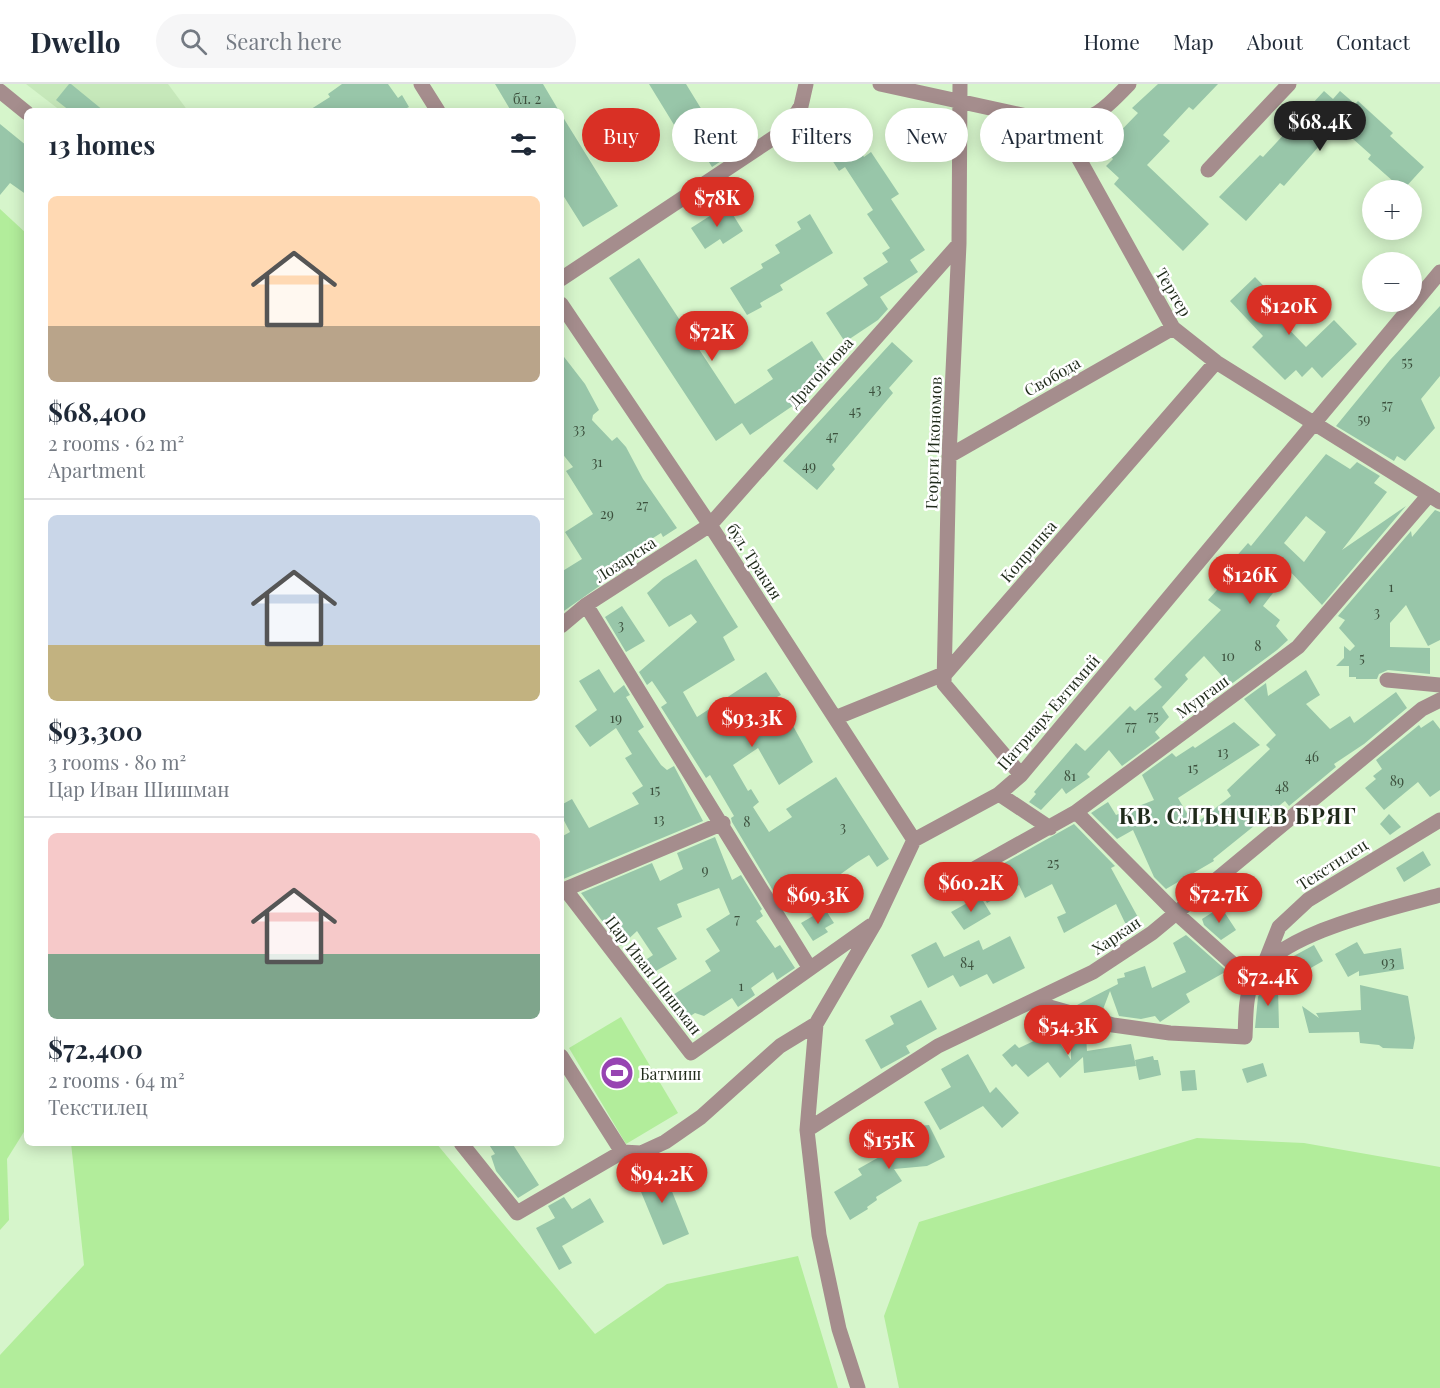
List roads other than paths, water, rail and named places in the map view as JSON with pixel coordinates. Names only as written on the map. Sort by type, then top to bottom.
[{"type":"street","points":[[421,84],[436,108]]},
{"type":"street","points":[[564,277],[787,129],[801,106],[806,84]]},
{"type":"street","points":[[880,84],[988,108]]},
{"type":"street","name":"Георги Икономов","points":[[960,84],[959,244],[949,456],[944,684],[1021,775]]},
{"type":"street","points":[[1106,108],[1129,84]]},
{"type":"street","points":[[1208,170],[1289,84]]},
{"type":"street","points":[[0,91],[24,110]]},
{"type":"street","name":"Тертер","points":[[1081,162],[1173,328],[1216,362],[1435,499]]},
{"type":"street","name":"Драгойчова","points":[[710,525],[959,244]]},
{"type":"street","name":"Патриарх Евтимий","points":[[914,840],[999,794],[1021,775],[1440,272]]},
{"type":"street","name":"бул. Тракия","points":[[564,313],[710,525],[914,840]]},
{"type":"street","name":"Свобода","points":[[949,456],[1173,328]]},
{"type":"street","name":"Копринка","points":[[835,718],[946,673],[1216,362]]},
{"type":"street","name":"Мургаш","points":[[956,879],[1076,812],[1298,647],[1435,499]]},
{"type":"street","name":"Лозарска","points":[[564,623],[586,605],[710,525]]},
{"type":"street","points":[[586,605],[723,824],[809,968]]},
{"type":"street","points":[[1387,680],[1440,685]]},
{"type":"street","name":"Харкан","points":[[807,1130],[938,1046],[1093,972],[1152,933],[1422,709],[1440,700]]},
{"type":"street","points":[[999,794],[1050,828]]},
{"type":"street","points":[[1076,812],[1176,913],[1252,981]]},
{"type":"street","name":"Текстилец","points":[[1032,1002],[1113,1025],[1170,1034],[1245,1037],[1247,1004],[1252,981],[1266,960],[1279,927],[1308,900],[1440,820]]},
{"type":"street","points":[[564,890],[723,824]]},
{"type":"street","points":[[858,1388],[839,1329],[819,1235],[807,1130],[816,1024],[874,923],[914,840]]},
{"type":"street","name":"Цар Иван Шишман","points":[[564,891],[691,1053],[874,923]]},
{"type":"street","name":"Текстилец","points":[[1266,960],[1303,939],[1346,921],[1440,895]]},
{"type":"street","points":[[463,1146],[517,1213],[622,1152],[641,1153],[665,1142],[701,1117],[780,1046],[816,1024]]},
{"type":"street","points":[[564,1061],[622,1152]]},
{"type":"place","name":"Батмиш","points":[[617,1073]]},
{"type":"district","name":"КВ. СЛЪНЧЕВ БРЯГ","points":[[1238,815]]}]
